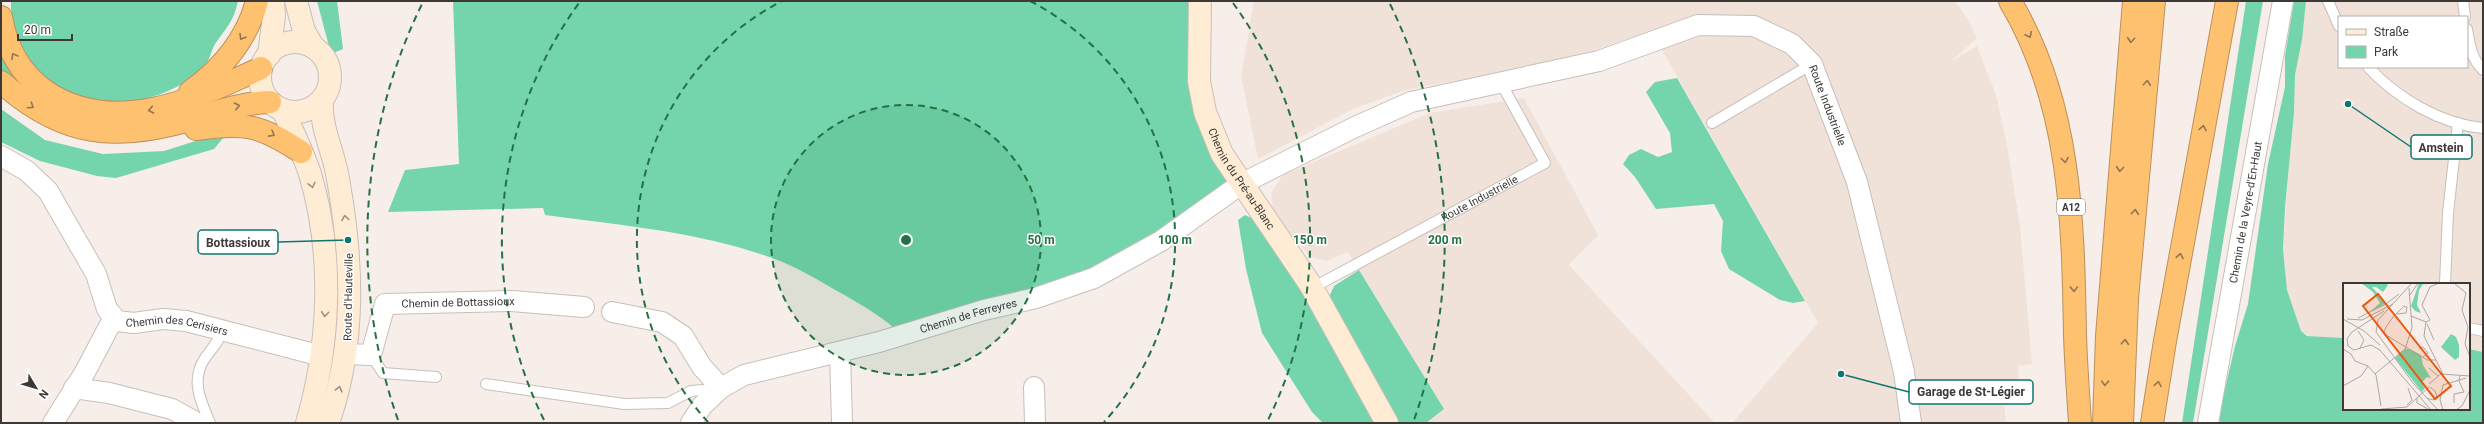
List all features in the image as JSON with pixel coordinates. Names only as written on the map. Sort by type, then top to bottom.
[{"type":"highway","points":[[172,105],[202,83],[231,54],[245,32],[257,1]]},
{"type":"highway","name":"A12","points":[[2010,1],[2030,38],[2040,61],[2061,137],[2071,205],[2080,423]]},
{"type":"highway","points":[[2104,423],[2107,336],[2134,1]]},
{"type":"highway","points":[[2122,423],[2127,299],[2154,1]]},
{"type":"highway","points":[[2152,423],[2227,1]]},
{"type":"highway","points":[[1,17],[6,38],[20,65],[40,87],[61,100],[84,109],[109,113],[140,112],[172,105],[265,61]]},
{"type":"highway","points":[[1,82],[19,98],[44,115],[65,125],[111,133],[139,132],[165,127],[239,105],[276,106]]},
{"type":"highway","points":[[165,127],[186,129],[228,125],[255,127],[268,131],[301,152]]},
{"type":"main road","points":[[265,61],[287,43],[303,43],[312,47],[324,58],[330,73],[328,89],[322,100],[304,111],[276,106],[263,92],[260,82],[274,16],[273,1]]},
{"type":"main road","points":[[296,1],[304,31],[312,47]]},
{"type":"main road","name":"Chemin du Pré-au-Blanc","points":[[1200,1],[1199,80],[1205,112],[1222,154],[1312,288],[1387,423]]},
{"type":"main road","name":"Route d'Hauteville","points":[[322,100],[322,125],[335,160],[348,240],[350,302],[346,354],[337,394],[328,423]]},
{"type":"main road","name":"Route d'Hauteville","points":[[276,106],[301,152],[310,174],[324,241],[326,300],[322,356],[316,393],[307,423]]},
{"type":"main road","points":[[322,356],[346,354]]},
{"type":"street","name":"Chemin de la Veyre-d'En-Haut","points":[[2208,423],[2283,1]]},
{"type":"street","name":"Route Industrielle","points":[[1241,184],[1353,128],[1411,102],[1599,61],[1698,25],[1754,26],[1792,44],[1812,64],[1857,182],[1904,372],[1911,423]]},
{"type":"street","name":"Chemin des Cerisiers","points":[[1,156],[28,172],[48,191],[96,274],[107,309],[113,318],[120,322],[134,323],[175,320],[222,330],[322,356]]},
{"type":"street","name":"Chemin de Ferreyres","points":[[690,423],[702,406],[721,388],[744,375],[840,352],[984,310],[1036,298],[1094,278],[1161,241],[1241,184]]},
{"type":"street","name":"Chemin de Bottassioux","points":[[371,355],[385,304],[512,301],[584,307]]},
{"type":"street","points":[[612,312],[662,322],[683,336],[702,367],[721,388]]},
{"type":"street","points":[[53,423],[85,372],[113,318]]},
{"type":"street","points":[[840,352],[842,423]]},
{"type":"street","points":[[346,354],[371,355]]},
{"type":"street","points":[[1034,387],[1035,423]]},
{"type":"street","points":[[74,388],[109,393],[172,409],[196,423]]},
{"type":"lane","points":[[2328,1],[2338,24]]},
{"type":"lane","points":[[2463,1],[2465,16]]},
{"type":"lane","points":[[2468,35],[2471,53],[2475,63],[2483,70]]},
{"type":"lane","points":[[1712,123],[1812,64]]},
{"type":"lane","points":[[2369,68],[2398,94],[2418,106],[2458,123],[2483,128]]},
{"type":"lane","name":"Route Industrielle","points":[[1312,288],[1545,163],[1500,82]]},
{"type":"lane","points":[[2445,283],[2448,213],[2458,123]]},
{"type":"lane","points":[[2470,328],[2483,331]]},
{"type":"lane","points":[[210,423],[198,394],[197,377],[201,365],[220,339],[222,330]]},
{"type":"lane","points":[[371,355],[383,372],[436,377]]},
{"type":"lane","points":[[486,384],[624,404],[668,403],[691,391],[721,388]]},
{"type":"shaded area","points":[[1254,1],[1955,1],[1969,21],[1977,38],[1950,62],[1977,46],[1996,95],[2007,145],[2020,226],[2032,364],[2018,366],[2019,379],[2002,385],[2006,423],[1732,423],[1818,323],[1651,31],[1555,63],[1409,89],[1355,108],[1258,159],[1241,76]]},
{"type":"shaded area","points":[[2306,1],[2483,1],[2483,352],[2470,349],[2470,283],[2343,283],[2343,338],[2308,336],[2301,331],[2287,290],[2283,249],[2295,75],[2302,40]]},
{"type":"shaded area","points":[[1524,98],[1598,235],[1569,265],[1715,423],[1426,423],[1444,409],[1348,252],[1326,261],[1310,257],[1273,212],[1271,193],[1283,175],[1430,113]]},
{"type":"green space","points":[[11,1],[238,1],[229,25],[214,46],[207,63],[184,83],[159,95],[132,101],[104,101],[77,95],[53,82],[33,64],[17,35],[12,16]]},
{"type":"green space","points":[[317,1],[337,1],[343,49],[331,54]]},
{"type":"green space","points":[[453,1],[1200,1],[1199,81],[1241,184],[1139,255],[902,335],[880,317],[798,269],[781,261],[745,249],[717,242],[660,230],[545,215],[543,208],[388,212],[405,170],[459,164]]},
{"type":"green space","points":[[2246,1],[2263,1],[2193,423],[2182,423]]},
{"type":"green space","points":[[2294,1],[2306,1],[2302,40],[2295,75],[2294,112],[2285,208],[2283,249],[2287,290],[2301,331],[2307,336],[2343,338],[2343,410],[2470,410],[2470,349],[2483,352],[2483,423],[2220,423],[2217,408],[2224,393],[2235,346],[2248,304],[2268,164],[2285,87],[2285,56]]},
{"type":"green space","points":[[1,48],[61,112],[1,72]]},
{"type":"green space","points":[[1677,78],[1805,301],[1793,303],[1780,300],[1729,269],[1721,251],[1723,221],[1714,204],[1656,209],[1635,177],[1623,164],[1629,155],[1641,149],[1658,157],[1672,152],[1670,133],[1646,92],[1655,82]]},
{"type":"green space","points":[[1,109],[45,140],[103,154],[164,151],[211,136],[224,137],[214,149],[116,178],[97,176],[40,161],[1,142]]},
{"type":"green space","points":[[1245,215],[1269,226],[1324,308],[1334,286],[1359,270],[1444,409],[1426,423],[1323,423],[1312,412],[1262,333],[1246,269],[1238,220]]},
{"type":"place","name":"Amstein","points":[[2348,104]]},
{"type":"place","name":"Bottassioux","points":[[348,240]]},
{"type":"place","name":"Garage de St-Légier","points":[[1841,374]]}]
